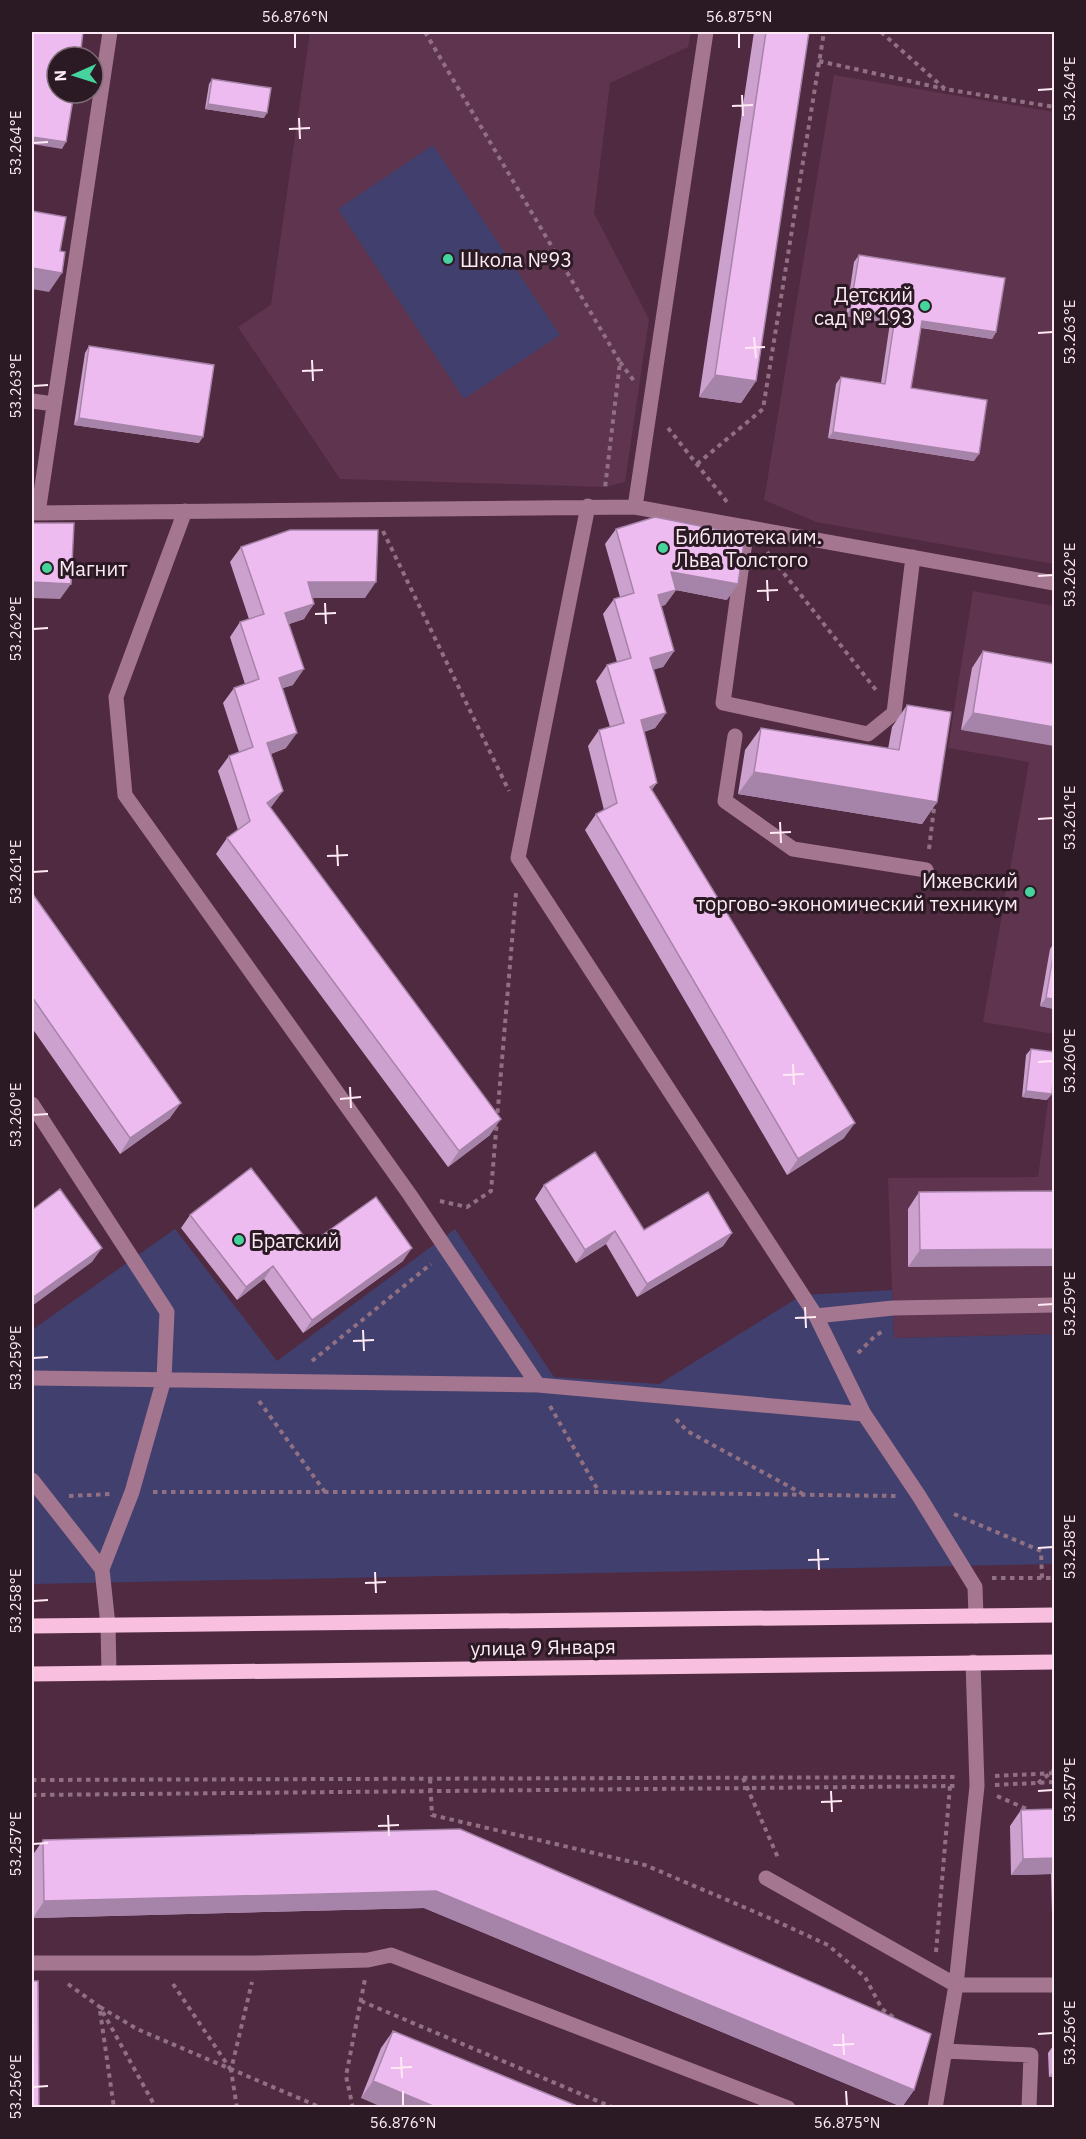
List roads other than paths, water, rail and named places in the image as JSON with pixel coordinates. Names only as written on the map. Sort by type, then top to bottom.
[{"type":"main road","name":"улица 9 Января","points":[[32,1626],[1054,1615]]},
{"type":"main road","name":"улица 9 Января","points":[[32,1674],[1054,1662]]},
{"type":"street","points":[[110,32],[54,404],[35,513],[635,507],[1054,583]]},
{"type":"street","points":[[635,507],[706,32]]},
{"type":"street","points":[[32,401],[54,404]]},
{"type":"street","points":[[588,506],[518,858],[816,1316],[864,1414],[919,1496],[975,1587],[976,1616]]},
{"type":"street","points":[[185,510],[116,697],[125,795],[410,1195],[538,1385]]},
{"type":"street","points":[[747,527],[723,703],[868,734],[894,712],[913,557]]},
{"type":"street","points":[[735,736],[726,801],[793,849],[926,870]]},
{"type":"street","points":[[32,1104],[167,1312],[164,1379],[132,1492],[102,1569],[108,1625],[109,1673]]},
{"type":"street","points":[[816,1316],[893,1308],[1054,1305]]},
{"type":"street","points":[[32,1378],[538,1385],[864,1414]]},
{"type":"street","points":[[32,1480],[102,1569]]},
{"type":"street","points":[[935,2108],[956,1985],[977,1782],[973,1662]]},
{"type":"street","points":[[766,1878],[956,1985],[1054,1984]]},
{"type":"street","points":[[36,1963],[256,1964],[368,1960],[391,1955],[788,2108]]},
{"type":"street","points":[[945,2051],[1031,2055],[1029,2108]]},
{"type":"place","name":"Школа №93","points":[[448,259]]},
{"type":"place","name":"Детский сад № 193","points":[[925,306]]},
{"type":"place","name":"Библиотека им. Льва Толстого","points":[[663,548]]},
{"type":"place","name":"Магнит","points":[[47,568]]},
{"type":"place","name":"Ижевский торгово-экономический техникум","points":[[1030,892]]},
{"type":"place","name":"Братский","points":[[239,1240]]}]
